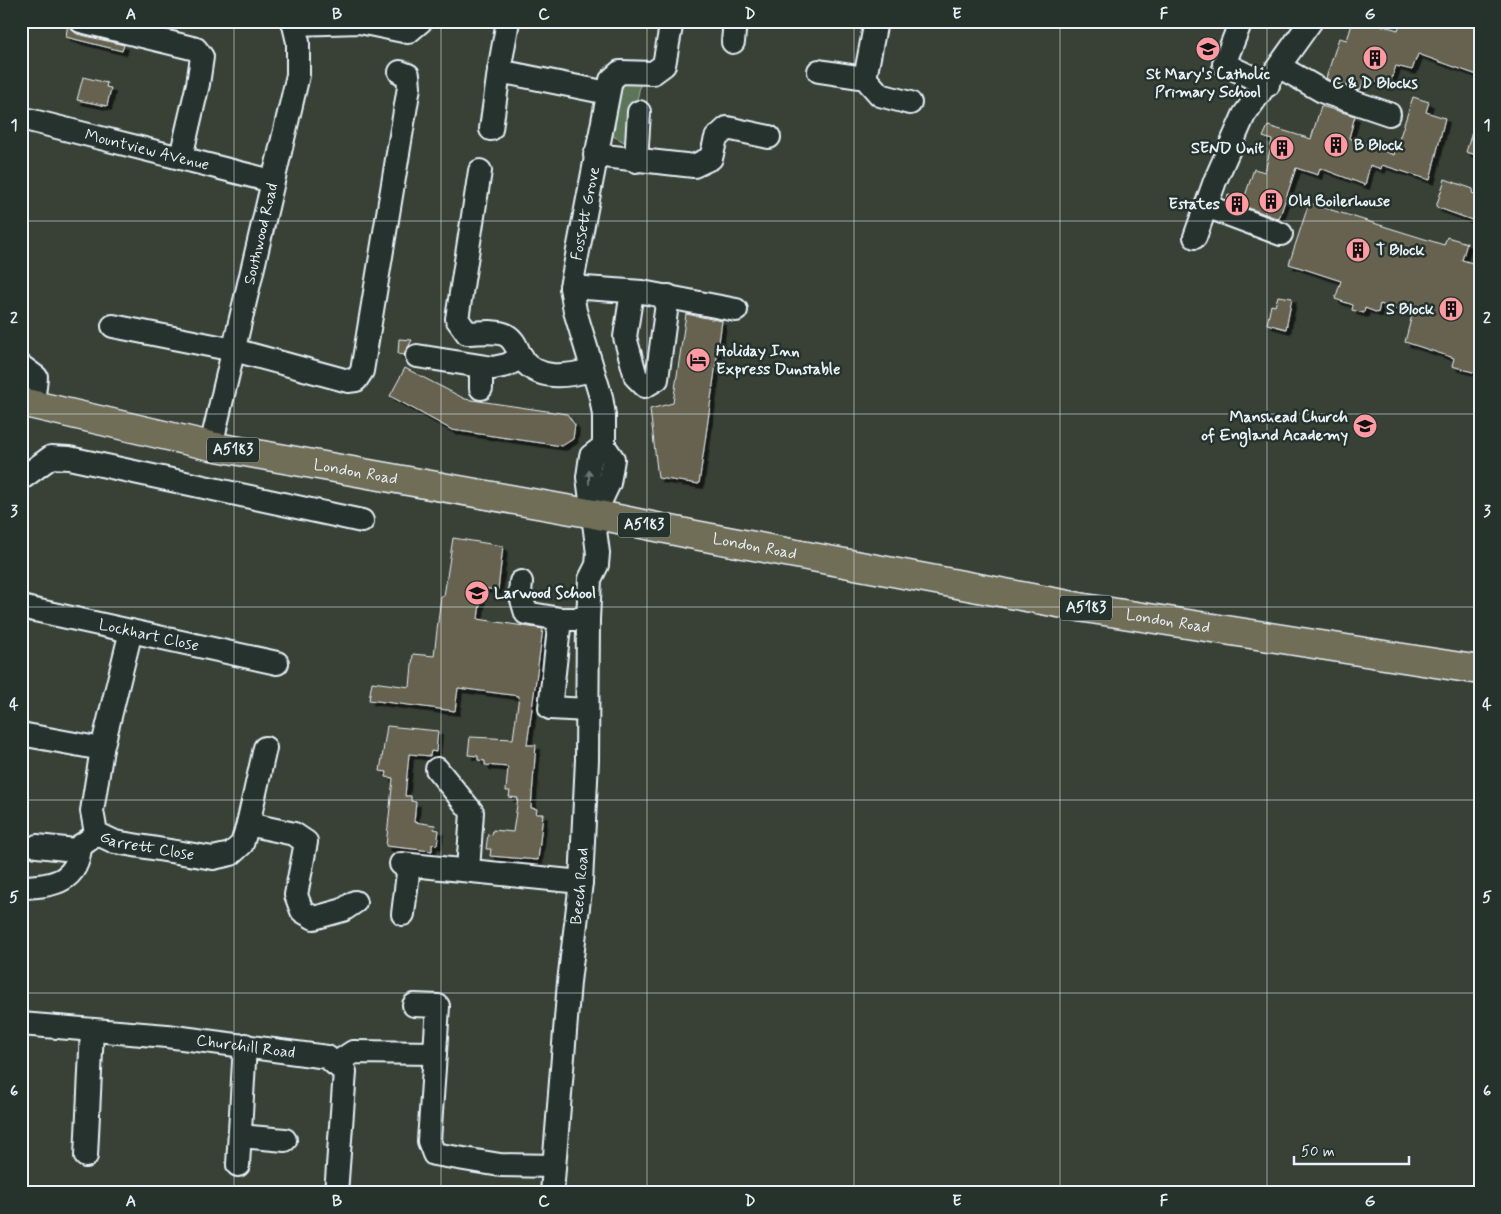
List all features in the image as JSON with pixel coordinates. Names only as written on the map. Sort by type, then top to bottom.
[{"type":"main road","name":"London Road","points":[[27,403],[211,446],[594,514],[694,535],[1085,608],[1480,670]]},
{"type":"street","points":[[81,21],[196,49],[202,57],[198,84],[181,157]]},
{"type":"street","points":[[293,22],[360,22],[408,32],[421,21]]},
{"type":"street","points":[[491,128],[508,21]]},
{"type":"street","name":"Fossett Grove","points":[[594,514],[609,483],[613,459],[604,446],[603,406],[575,311],[571,287],[611,80],[620,72],[652,73],[664,66],[672,21]]},
{"type":"street","points":[[865,78],[876,21]]},
{"type":"street","points":[[1241,21],[1224,64],[1275,80],[1324,92],[1389,114]]},
{"type":"street","points":[[1195,237],[1244,115],[1275,80],[1312,21]]},
{"type":"street","name":"Southwood Road","points":[[211,446],[298,75],[298,42],[293,22]]},
{"type":"street","points":[[499,71],[608,93]]},
{"type":"street","points":[[820,71],[865,78],[880,95],[910,103]]},
{"type":"street","points":[[113,326],[234,350],[348,381],[356,380],[362,371],[409,87],[408,75],[400,72]]},
{"type":"street","points":[[636,161],[639,112]]},
{"type":"street","name":"Mountview AVenue","points":[[21,118],[272,181]]},
{"type":"street","points":[[595,155],[694,166],[702,164],[710,158],[716,138],[727,128],[769,137]]},
{"type":"street","points":[[480,171],[457,319],[467,333],[502,334],[508,336],[522,357],[538,371],[554,376],[571,375],[592,370]]},
{"type":"street","points":[[1206,206],[1281,234]]},
{"type":"street","points":[[571,287],[668,296],[736,310]]},
{"type":"street","points":[[632,292],[625,336],[636,377],[645,386],[657,379],[668,296]]},
{"type":"street","points":[[417,356],[481,378],[522,357]]},
{"type":"street","name":"London Road","points":[[21,366],[36,377],[27,403]]},
{"type":"street","points":[[21,479],[51,457],[69,458],[362,520]]},
{"type":"street","name":"Beech Road","points":[[552,1193],[569,982],[581,882],[590,579],[597,565],[598,553],[594,514]]},
{"type":"street","points":[[521,582],[520,593],[526,613],[560,619],[588,618]]},
{"type":"street","name":"Lockhart Close","points":[[21,607],[277,663]]},
{"type":"street","points":[[560,619],[550,708],[587,710]]},
{"type":"street","name":"Garrett Close","points":[[131,631],[102,749],[88,840],[115,842],[213,858],[231,854],[242,844],[265,748]]},
{"type":"street","points":[[21,734],[102,749]]},
{"type":"street","points":[[437,769],[472,812],[468,870]]},
{"type":"street","points":[[248,824],[294,834],[306,842],[296,896],[302,911],[314,918],[343,910],[355,902]]},
{"type":"street","points":[[37,846],[75,850],[88,840]]},
{"type":"street","points":[[24,887],[42,887],[64,881],[74,870],[88,840]]},
{"type":"street","points":[[403,914],[405,865],[581,882]]},
{"type":"street","points":[[414,1005],[438,1006],[429,1142],[434,1154],[500,1165],[554,1166]]},
{"type":"street","name":"Churchill Road","points":[[21,1024],[246,1045],[327,1057],[335,1064]]},
{"type":"street","points":[[86,1156],[92,1030]]},
{"type":"street","points":[[238,1166],[246,1045]]},
{"type":"street","points":[[336,1193],[345,1072],[335,1064],[354,1052],[435,1053]]},
{"type":"street","points":[[240,1136],[285,1140]]},
{"type":"green space","points":[[622,81],[641,81],[628,144],[613,136]]},
{"type":"building","name":"C & D Blocks","points":[[1353,21],[1366,21],[1398,30],[1401,21],[1480,21],[1480,76],[1418,54],[1412,70],[1396,66],[1389,86],[1365,78],[1360,90],[1329,80],[1326,78],[1339,38],[1347,40]]},
{"type":"building","points":[[68,22],[72,30],[77,34],[124,45],[122,51],[66,37]]},
{"type":"building","points":[[83,77],[107,83],[106,87],[111,88],[107,106],[77,100]]},
{"type":"building","points":[[1413,97],[1429,102],[1426,112],[1445,118],[1430,180],[1382,165],[1381,169],[1370,165],[1365,185],[1320,168],[1318,175],[1296,168],[1279,219],[1227,200],[1228,195],[1244,199],[1254,169],[1265,172],[1272,140],[1263,137],[1268,126],[1311,139],[1321,106],[1355,116],[1349,138],[1394,155]]},
{"type":"building","points":[[1477,116],[1480,117],[1480,156],[1466,152]]},
{"type":"building","points":[[1445,179],[1473,189],[1472,193],[1480,196],[1480,223],[1436,207]]},
{"type":"building","points":[[1309,203],[1444,245],[1447,237],[1467,243],[1462,260],[1480,265],[1480,340],[1476,352],[1480,353],[1480,361],[1476,373],[1452,366],[1454,358],[1405,342],[1412,315],[1380,304],[1378,313],[1365,308],[1364,313],[1352,310],[1353,305],[1335,299],[1341,281],[1289,264]]},
{"type":"building","points":[[1278,296],[1292,298],[1286,329],[1267,324],[1271,305],[1275,306]]},
{"type":"building","name":"Holiday Inn Express Dunstable","points":[[686,314],[722,321],[699,484],[658,478],[650,409],[673,403]]},
{"type":"building","points":[[399,339],[412,340],[404,355],[398,354]]},
{"type":"building","points":[[405,368],[465,399],[567,414],[575,425],[573,439],[562,446],[452,430],[390,396]]},
{"type":"building","points":[[453,538],[503,546],[498,590],[482,588],[478,619],[543,629],[527,745],[536,745],[531,808],[537,809],[536,814],[543,814],[538,860],[490,856],[491,849],[486,849],[488,834],[492,835],[493,830],[513,832],[518,798],[509,797],[510,791],[506,791],[508,767],[485,765],[485,761],[478,760],[478,756],[468,755],[470,737],[513,739],[519,696],[458,688],[455,711],[369,700],[372,682],[410,687],[413,654],[434,656],[441,596],[444,596]]},
{"type":"building","points":[[387,726],[438,731],[436,752],[431,751],[430,756],[409,754],[405,796],[411,796],[411,801],[416,802],[414,822],[435,825],[434,829],[439,830],[437,845],[432,844],[432,851],[386,846],[393,778],[386,777],[387,772],[380,771]]},
{"type":"place","name":"St Mary's Catholic Primary School","points":[[1208,49]]},
{"type":"place","name":"C & D Blocks","points":[[1375,58]]},
{"type":"place","name":"B Block","points":[[1336,145]]},
{"type":"place","name":"SEND Unit","points":[[1282,148]]},
{"type":"place","name":"Old Boilerhouse","points":[[1271,201]]},
{"type":"place","name":"Estates","points":[[1237,204]]},
{"type":"place","name":"T Block","points":[[1358,250]]},
{"type":"place","name":"S Block","points":[[1451,309]]},
{"type":"place","name":"Holiday Inn Express Dunstable","points":[[698,360]]},
{"type":"place","name":"Manshead Church of England Academy","points":[[1365,426]]},
{"type":"place","name":"Larwood School","points":[[477,593]]}]
